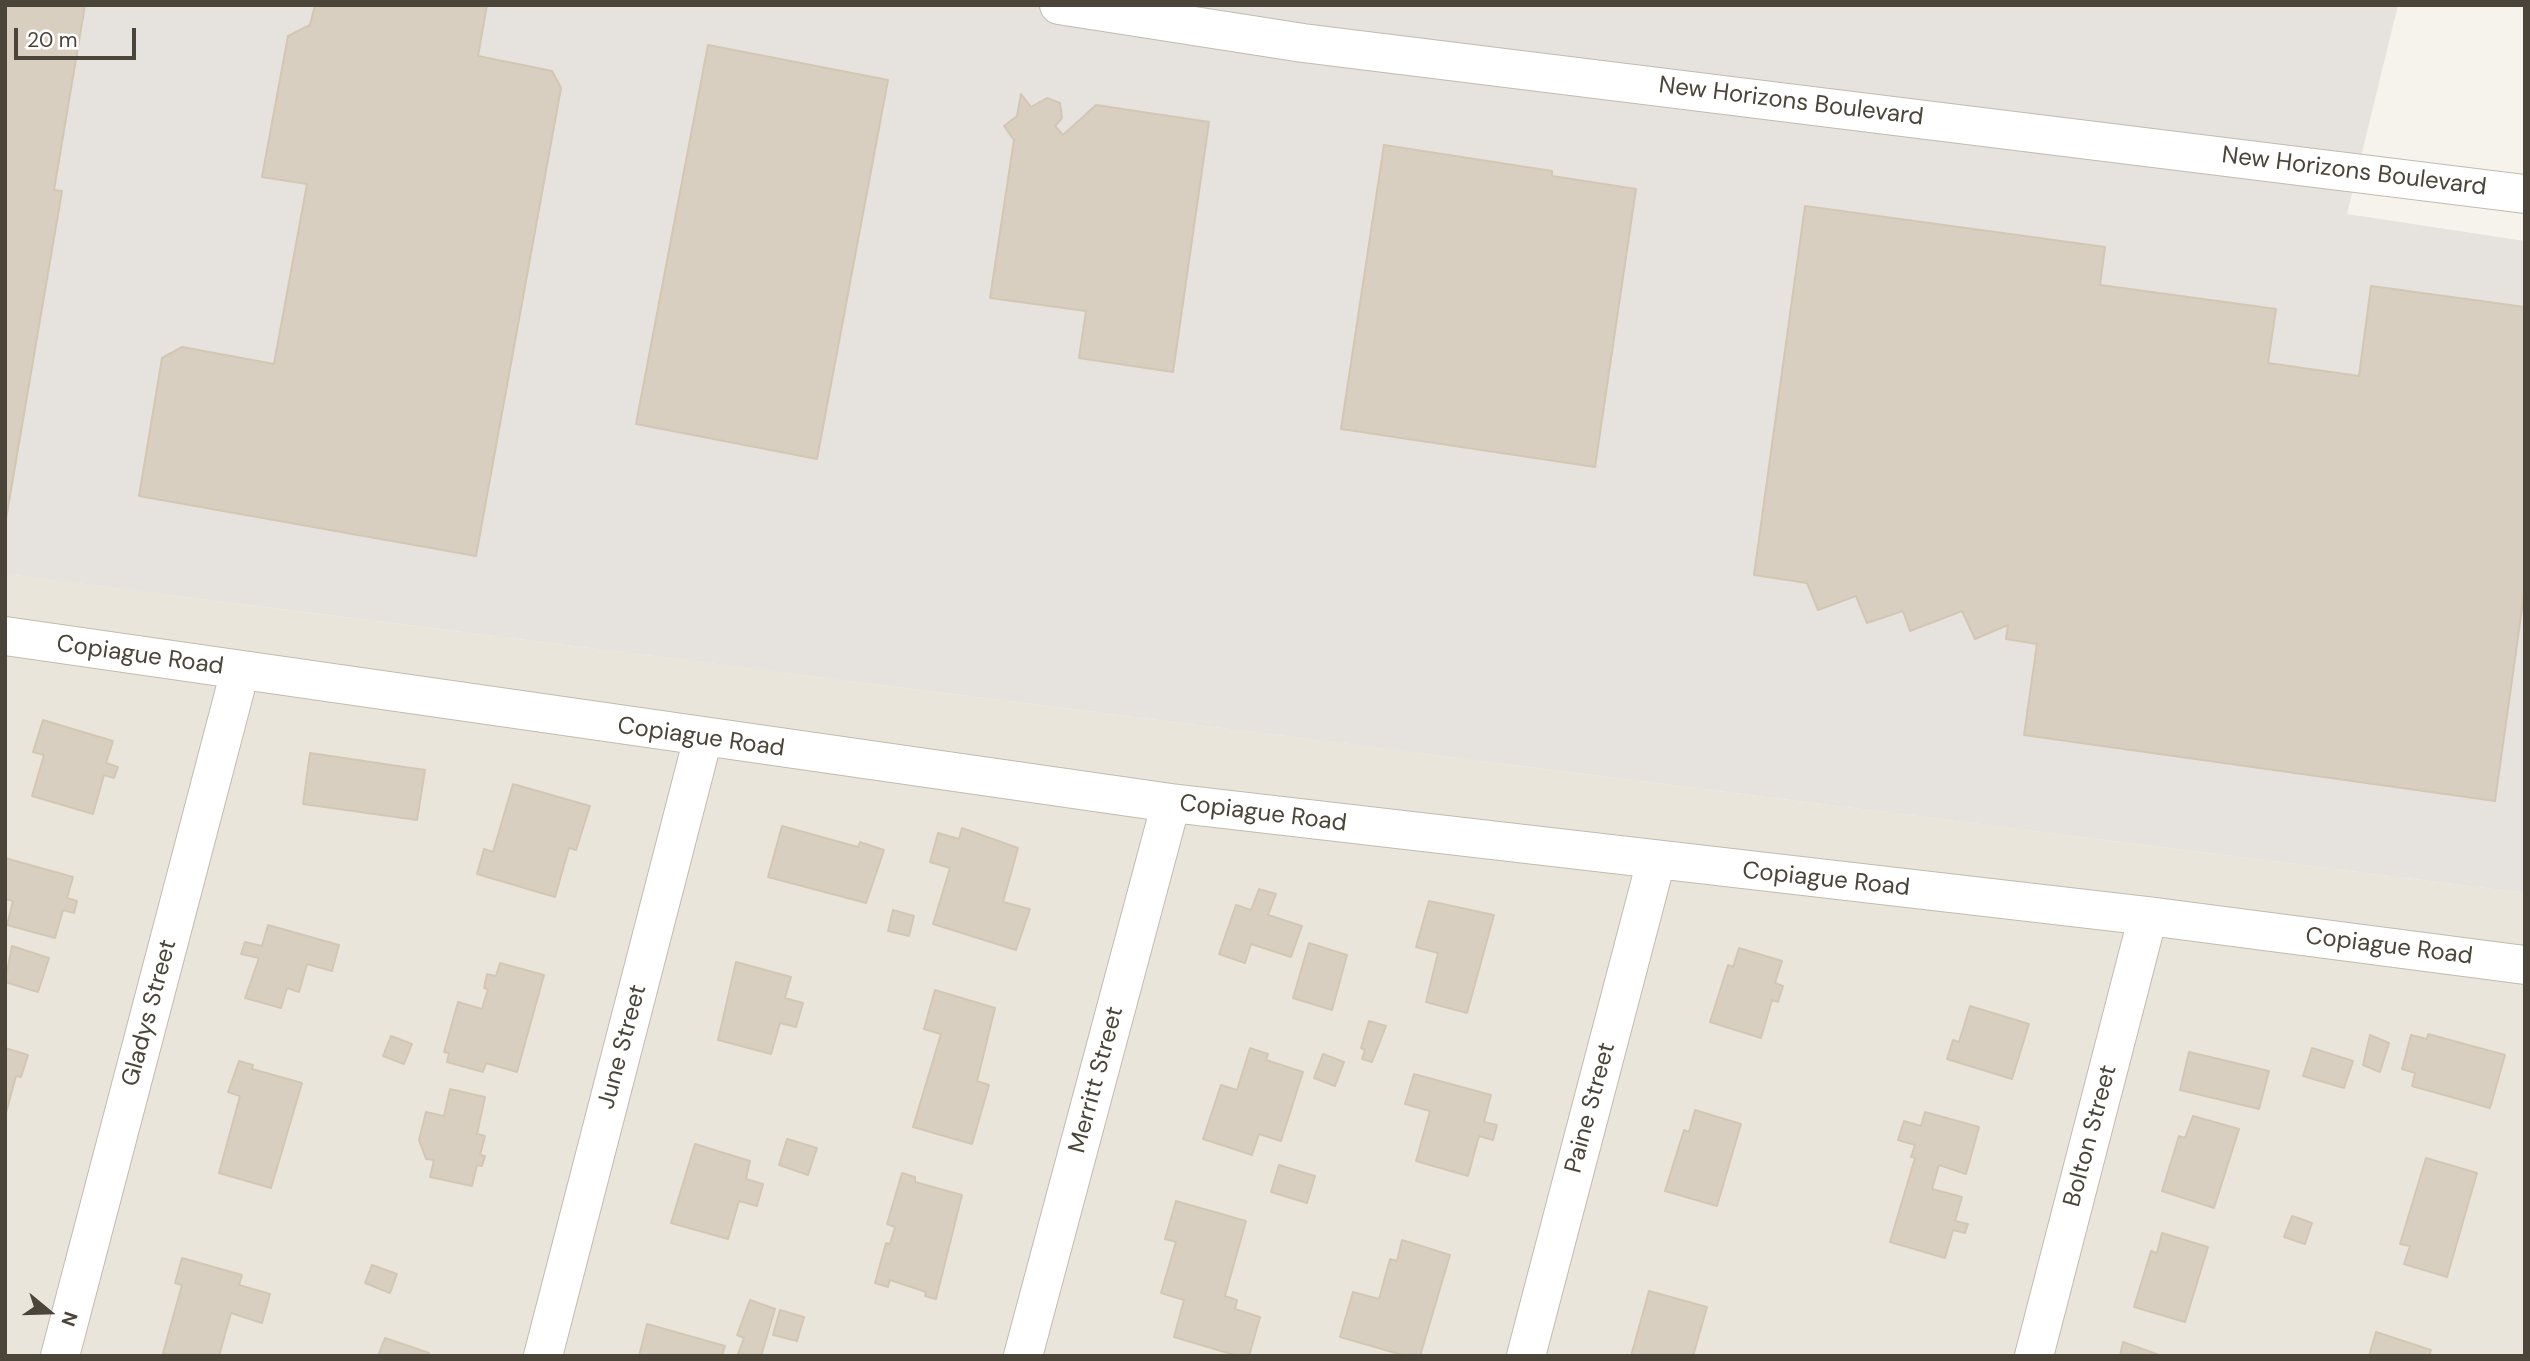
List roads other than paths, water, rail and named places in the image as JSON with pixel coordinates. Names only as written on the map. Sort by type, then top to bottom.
[{"type":"street","name":"New Horizons Boulevard","points":[[1059,5],[1303,43],[2525,194]]},
{"type":"street","name":"Copiague Road","points":[[5,636],[1171,803],[2148,916],[2525,965]]},
{"type":"street","name":"Gladys Street","points":[[60,1356],[240,671]]},
{"type":"street","name":"June Street","points":[[544,1356],[703,738]]},
{"type":"street","name":"Merritt Street","points":[[1023,1356],[1171,803]]},
{"type":"street","name":"Paine Street","points":[[1526,1356],[1656,861]]},
{"type":"street","name":"Bolton Street","points":[[2034,1356],[2148,916]]}]
